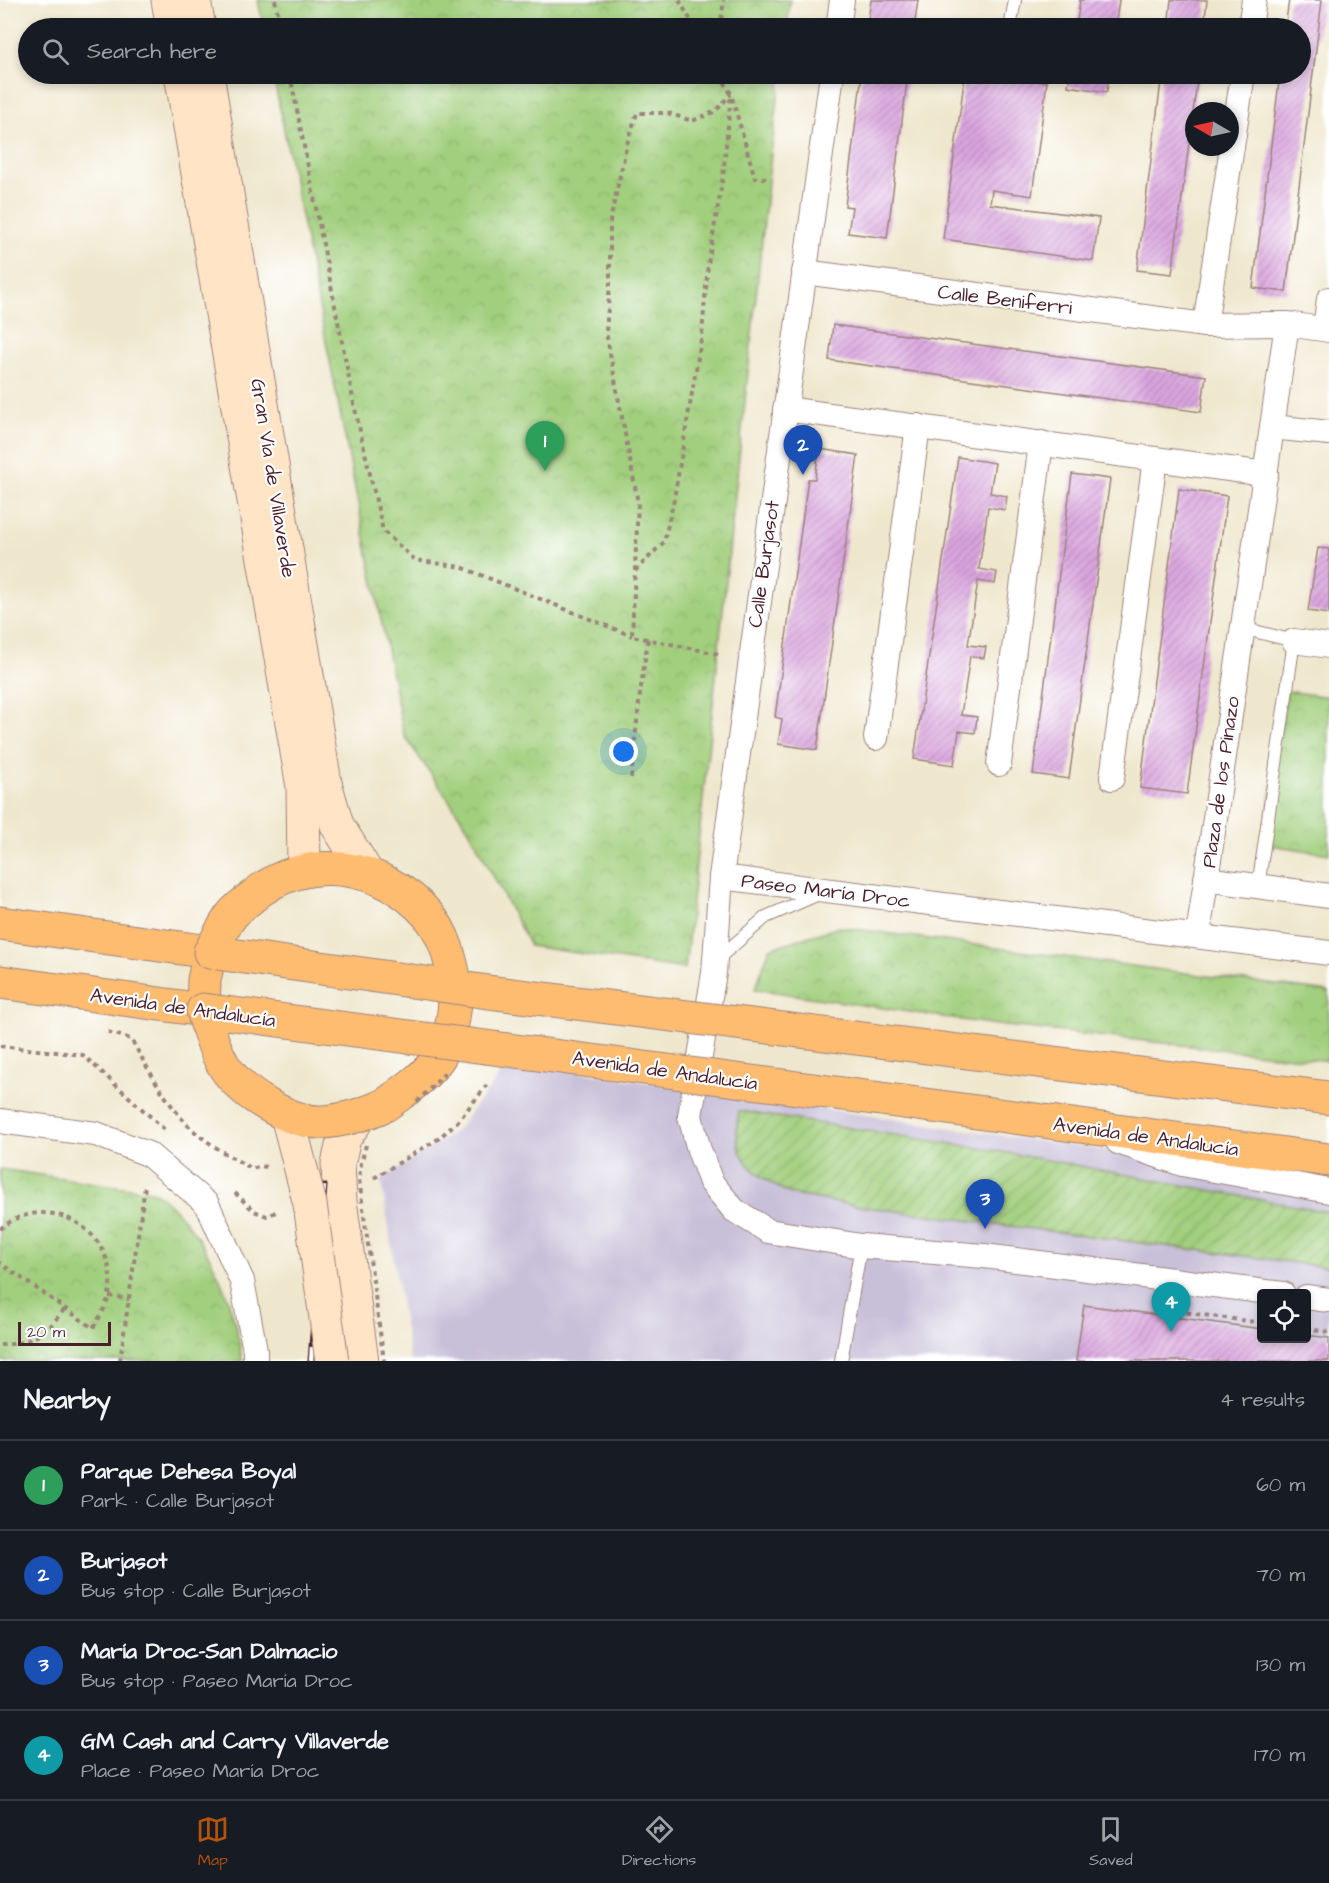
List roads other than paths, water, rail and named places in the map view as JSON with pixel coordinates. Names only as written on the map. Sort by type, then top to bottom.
[{"type":"main road","points":[[336,868],[367,873],[401,890],[429,916],[448,950],[456,987],[455,1015],[447,1042],[438,1061],[415,1084],[385,1105],[360,1116],[321,1122],[287,1115],[252,1096],[225,1067],[208,1031],[203,1010],[204,981],[210,952],[232,914],[265,886],[304,870],[336,868]]},
{"type":"main road","points":[[0,923],[456,987],[1329,1098]]},
{"type":"main road","name":"Avenida de Andalucía","points":[[0,981],[1329,1160]]},
{"type":"street","points":[[168,0],[171,18]]},
{"type":"street","points":[[194,0],[197,18]]},
{"type":"street","points":[[839,18],[842,0]]},
{"type":"street","points":[[1251,18],[1254,0]]},
{"type":"street","name":"Gran Vía de Villaverde","points":[[183,84],[303,787],[304,870]]},
{"type":"street","name":"Gran Vía de Villaverde","points":[[209,84],[325,783],[337,825],[367,873]]},
{"type":"street","name":"Calle Burjasot","points":[[721,877],[831,84]]},
{"type":"street","points":[[1205,325],[1241,84]]},
{"type":"street","name":"Calle Beniferri","points":[[804,272],[1205,325],[1287,324],[1327,329],[1329,299]]},
{"type":"street","name":"Plaza de los Pinazo","points":[[1198,935],[1287,324]]},
{"type":"street","points":[[785,409],[1266,474]]},
{"type":"street","points":[[876,738],[918,426]]},
{"type":"street","points":[[1272,427],[1329,433]]},
{"type":"street","points":[[999,764],[1041,443]]},
{"type":"street","points":[[1112,778],[1155,459]]},
{"type":"street","points":[[1294,641],[1329,646]]},
{"type":"street","name":"Paseo María Droc","points":[[1257,1290],[984,1256],[861,1246],[768,1231],[734,1210],[711,1182],[690,1116],[715,962],[721,877],[1329,953]]},
{"type":"street","points":[[1206,879],[1329,897]]},
{"type":"street","points":[[287,1115],[310,1204],[332,1361]]},
{"type":"street","points":[[360,1116],[344,1137],[338,1164],[340,1201],[362,1361]]},
{"type":"street","points":[[0,1120],[96,1134],[148,1154],[207,1204],[243,1281],[255,1361]]},
{"type":"street","points":[[1070,1125],[1182,1164],[1329,1191]]},
{"type":"street","points":[[1311,1298],[1329,1300]]},
{"type":"lane","points":[[1012,18],[1015,0]]},
{"type":"lane","points":[[1242,628],[1294,641],[1258,886]]},
{"type":"lane","points":[[715,962],[766,917],[828,890]]},
{"type":"lane","points":[[841,1361],[861,1246]]},
{"type":"railway","points":[[311,1361],[324,1186]]},
{"type":"place","name":"Parque Dehesa Boyal","points":[[545,471]]},
{"type":"place","name":"Burjasot","points":[[803,475]]},
{"type":"place","name":"María Droc-San Dalmacio","points":[[985,1229]]},
{"type":"place","name":"GM Cash and Carry Villaverde","points":[[1171,1332]]}]
